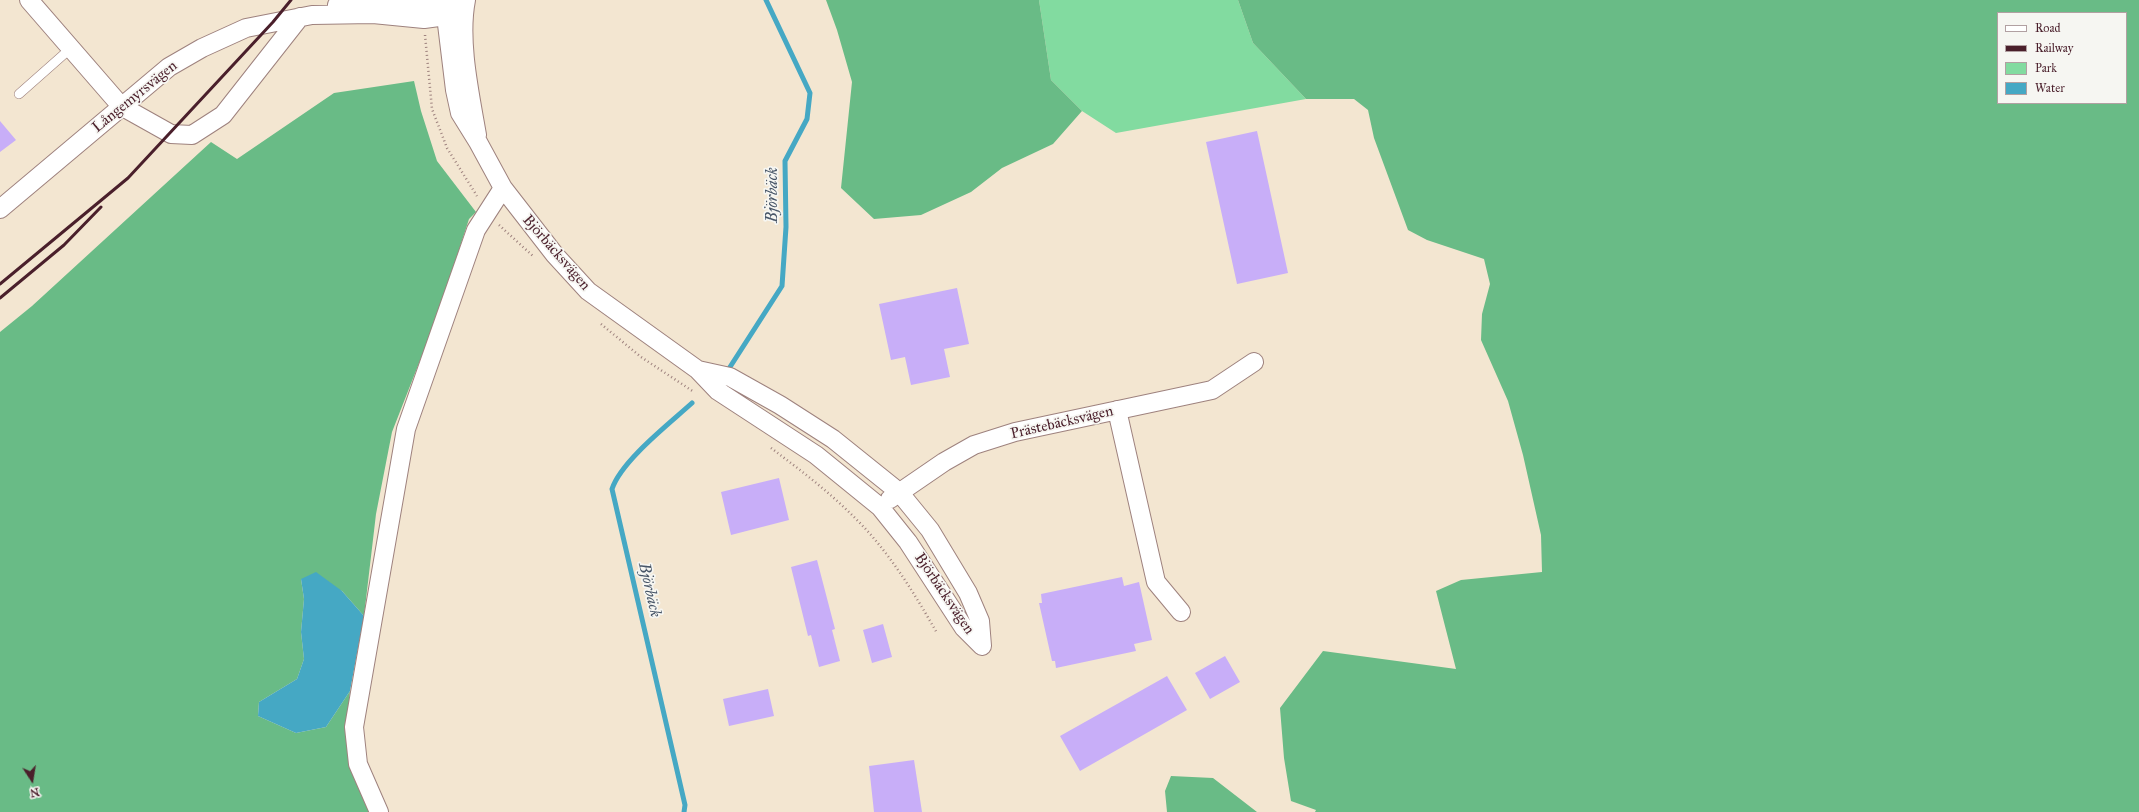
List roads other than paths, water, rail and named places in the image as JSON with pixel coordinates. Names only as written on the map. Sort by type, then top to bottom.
[{"type":"street","points":[[29,0],[121,106],[171,134],[192,135],[222,115],[306,16]]},
{"type":"street","name":"Långemyrsvägen","points":[[306,16],[342,2],[424,1],[446,6],[465,5]]},
{"type":"street","name":"Björbäcksvägen","points":[[465,5],[465,50],[478,142]]},
{"type":"street","name":"Långemyrsvägen","points":[[0,209],[169,67],[202,48],[246,28],[306,16],[373,14],[424,18],[446,6]]},
{"type":"street","name":"Björbäcksvägen","points":[[446,6],[455,90],[460,113],[503,188],[554,255],[588,291],[698,370],[718,391],[816,454],[880,507],[908,542],[964,628],[982,646],[980,621],[968,593],[930,530],[899,492],[833,438],[780,405],[730,377],[698,370]]},
{"type":"street","points":[[379,812],[358,764],[354,727],[406,429],[476,230],[503,188]]},
{"type":"street","name":"Prästebäcksvägen","points":[[880,507],[899,492],[944,462],[974,445],[1016,432],[1212,390],[1254,362]]},
{"type":"street","points":[[1117,410],[1156,582],[1181,612]]},
{"type":"lane","points":[[19,94],[71,48]]},
{"type":"water","points":[[316,572],[342,591],[364,616],[350,691],[326,727],[296,733],[258,716],[259,702],[297,679],[304,659],[301,632],[304,599],[301,579]]},
{"type":"waterway","name":"Björbäck","points":[[730,367],[782,286],[786,227],[785,161],[807,119],[810,93],[766,0]]},
{"type":"waterway","name":"Björbäck","points":[[684,812],[685,805],[612,489],[617,478],[635,455],[692,403]]},
{"type":"railway","points":[[0,284],[128,178],[273,22],[291,0]]},
{"type":"railway","points":[[0,298],[64,245],[101,207]]}]
